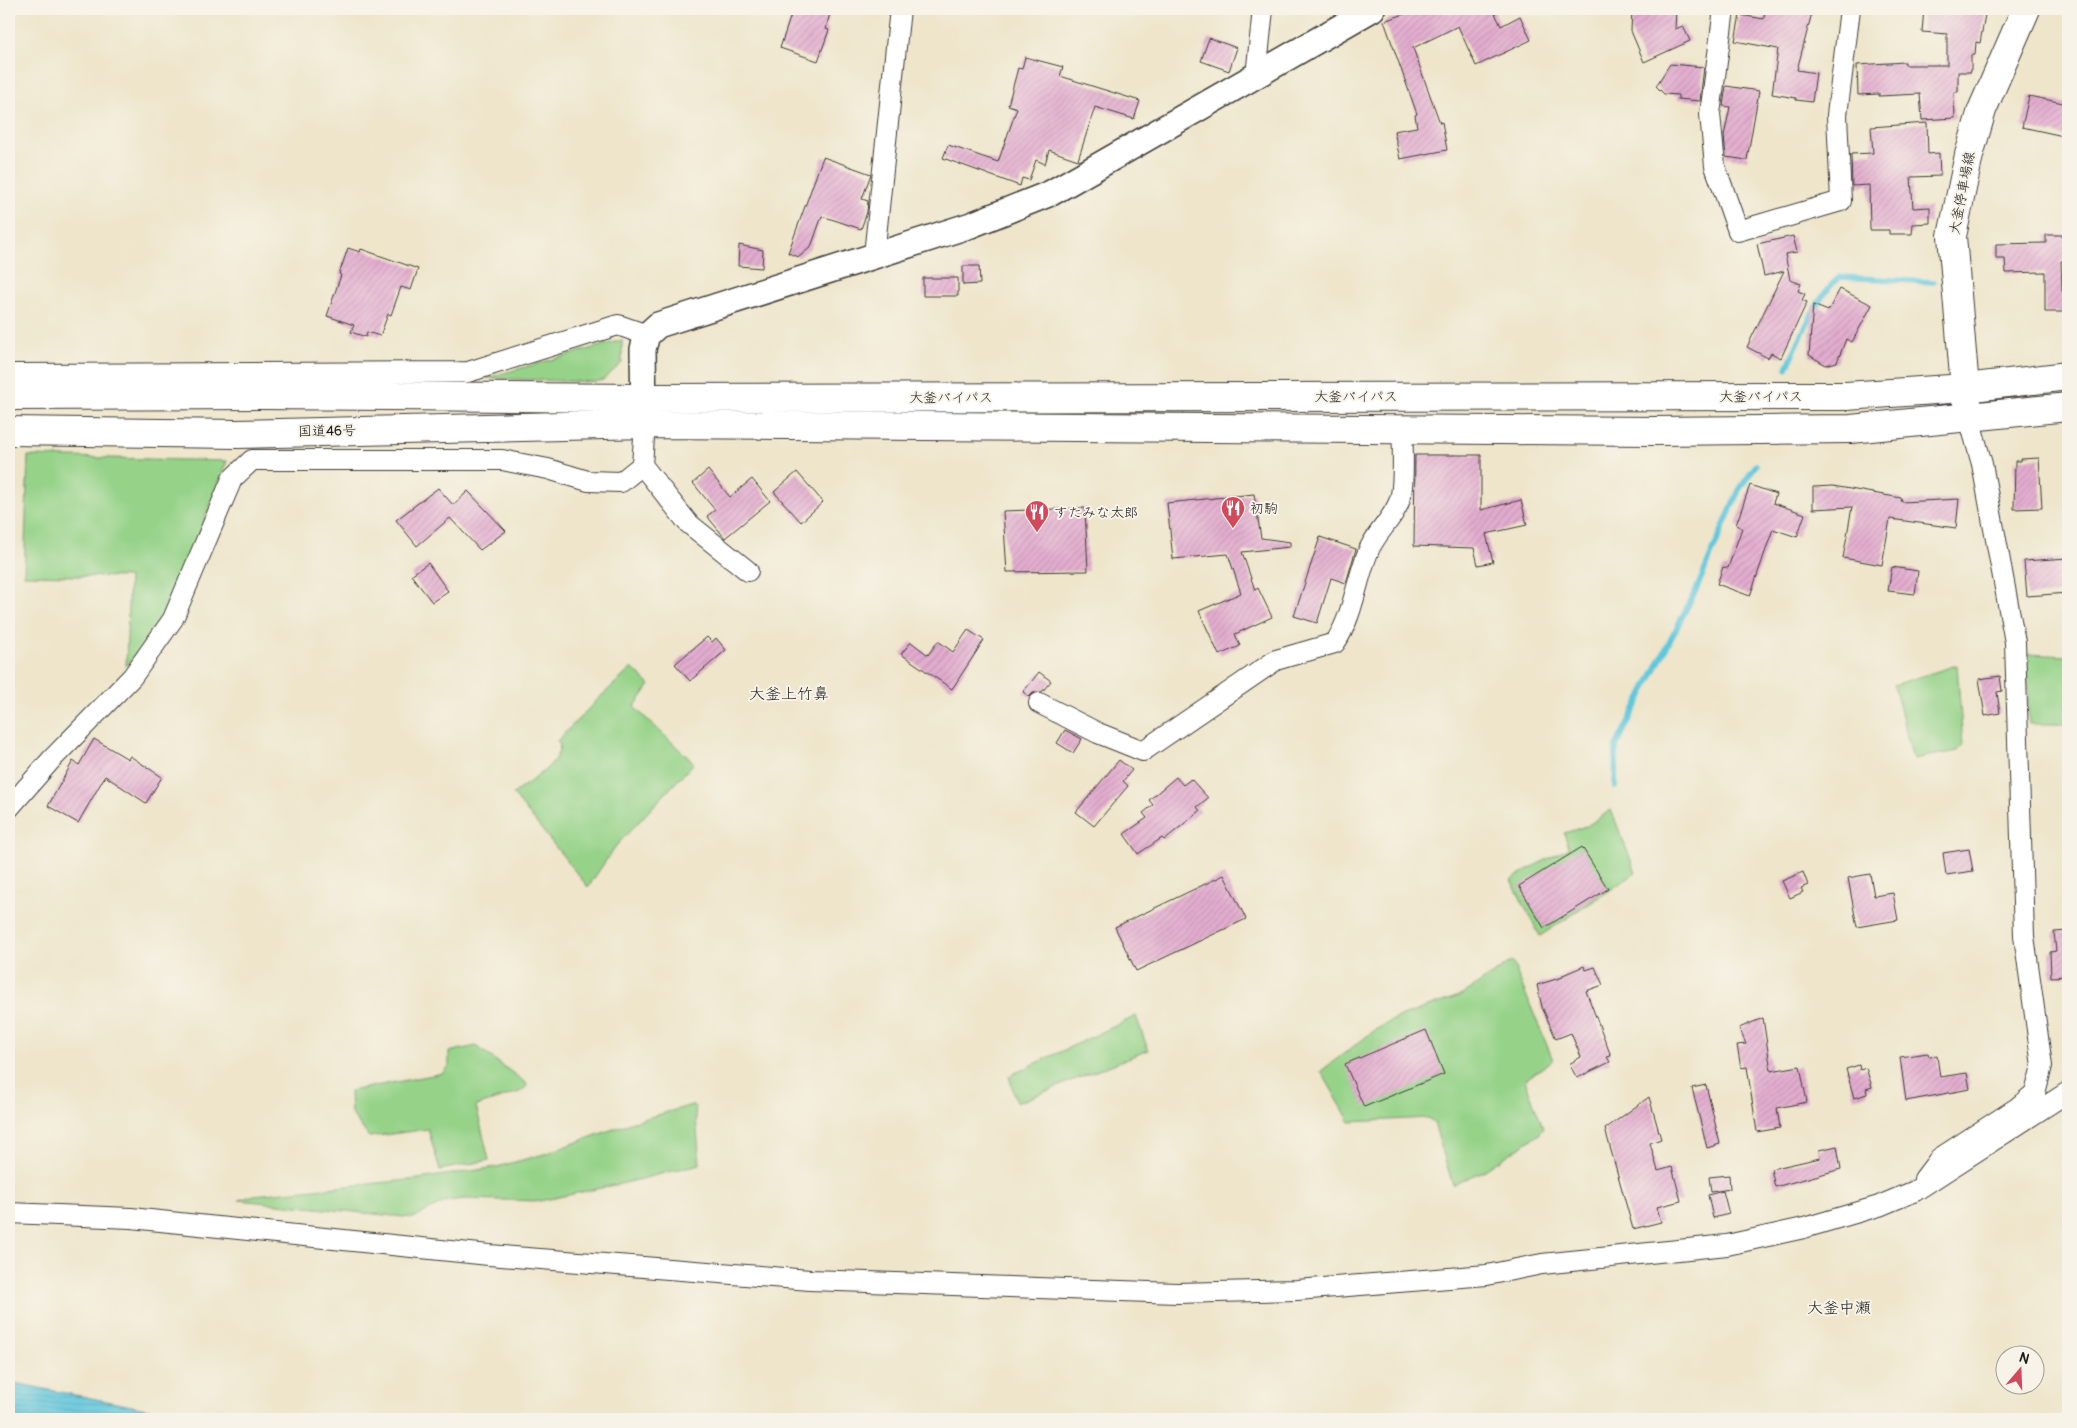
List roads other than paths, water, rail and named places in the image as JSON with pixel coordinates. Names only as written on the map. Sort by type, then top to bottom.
[{"type":"main road","name":"大釜停車場線","points":[[1969,418],[1952,236],[1969,155],[1982,110],[2026,9]]},
{"type":"main road","name":"大釜バイパス","points":[[642,398],[1846,396],[1965,388],[2068,376]]},
{"type":"main road","points":[[9,396],[642,398]]},
{"type":"main road","points":[[645,424],[1402,430],[1654,431],[1851,429],[2068,407]]},
{"type":"main road","name":"国道46号","points":[[9,431],[237,434],[645,424]]},
{"type":"street","points":[[874,255],[900,9]]},
{"type":"street","points":[[1256,76],[1263,9]]},
{"type":"street","points":[[748,571],[688,523],[642,465],[645,424],[642,398],[643,349],[647,335],[658,325],[971,225],[1052,193],[1372,9]]},
{"type":"street","points":[[1724,9],[1710,114],[1715,166],[1738,232],[1841,201],[1837,115],[1850,9]]},
{"type":"street","points":[[9,374],[468,372],[618,325],[647,335]]},
{"type":"street","points":[[1915,1191],[1940,1158],[2017,1108],[2035,1093],[2042,1066],[2024,936],[2015,642],[1982,464],[1969,418]]},
{"type":"street","points":[[1039,703],[1098,733],[1143,751],[1276,660],[1335,643],[1344,629],[1368,550],[1400,498],[1402,430]]},
{"type":"street","points":[[9,808],[51,760],[132,678],[174,619],[232,479],[252,460],[502,460],[548,469],[588,481],[621,482],[642,465]]},
{"type":"street","points":[[9,1213],[131,1218],[489,1255],[810,1280],[1177,1293],[1297,1290],[1487,1275],[1542,1264],[1727,1245],[1804,1228],[1879,1206],[1915,1191],[2068,1092]]},
{"type":"water","points":[[9,1382],[198,1419],[9,1419]]},
{"type":"waterway","points":[[1787,368],[1816,306],[1832,284],[1840,277],[1933,282]]},
{"type":"waterway","points":[[1615,787],[1616,746],[1697,588],[1739,490],[1756,465]]},
{"type":"place","name":"初駒","points":[[1233,529]]},
{"type":"place","name":"すたみな太郎","points":[[1037,533]]},
{"type":"district","name":"大釜上竹鼻","points":[[789,694]]},
{"type":"district","name":"大釜中瀬","points":[[1839,1308]]}]
